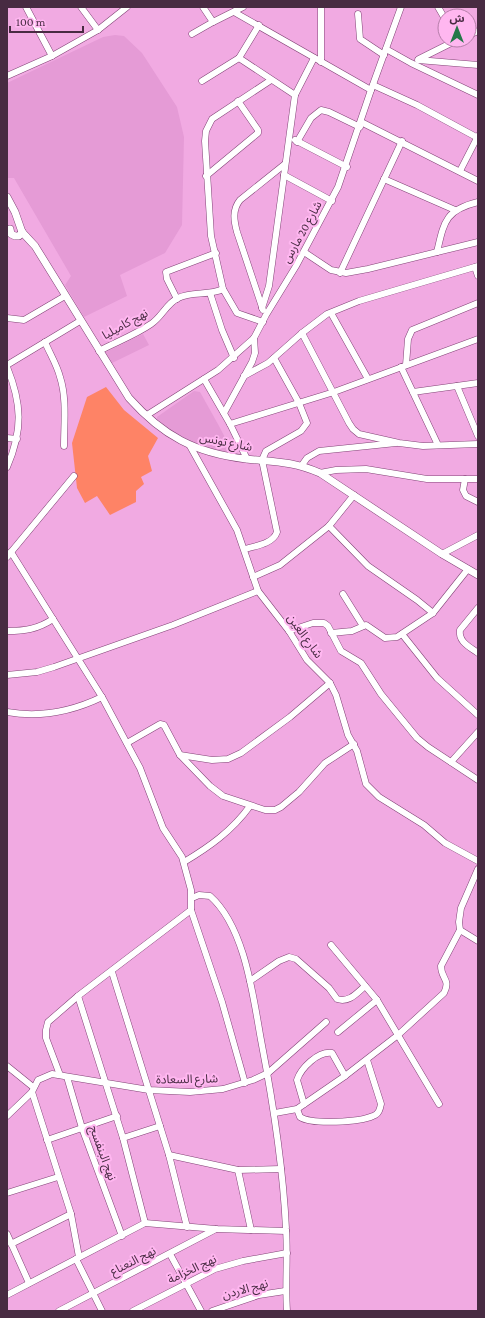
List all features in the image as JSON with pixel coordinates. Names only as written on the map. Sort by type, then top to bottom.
[{"type":"street","points":[[26,7],[52,56]]},
{"type":"street","points":[[81,7],[98,30]]},
{"type":"street","points":[[8,73],[52,56],[98,30],[127,7]]},
{"type":"street","points":[[203,7],[213,22]]},
{"type":"street","points":[[192,34],[243,7]]},
{"type":"street","points":[[321,7],[321,62]]},
{"type":"street","name":"شارع 20 مارس","points":[[147,415],[204,380],[234,358],[254,338],[263,322],[264,312],[304,252],[332,201],[347,167],[372,88],[401,7]]},
{"type":"street","points":[[234,12],[321,62],[372,88],[417,106],[478,137],[460,171]]},
{"type":"street","points":[[358,14],[359,38],[385,52],[478,95]]},
{"type":"street","points":[[202,81],[239,58],[259,25]]},
{"type":"street","points":[[411,63],[441,48]]},
{"type":"street","points":[[239,58],[270,80],[295,94]]},
{"type":"street","points":[[264,312],[269,286],[295,94],[314,58]]},
{"type":"street","points":[[418,60],[478,65]]},
{"type":"street","points":[[263,322],[237,313],[223,289],[209,223],[205,141],[209,122],[270,80]]},
{"type":"street","points":[[206,176],[258,133],[258,130],[238,101]]},
{"type":"street","points":[[298,142],[311,118],[321,110],[402,141],[478,181]]},
{"type":"street","points":[[290,138],[347,167]]},
{"type":"street","points":[[340,273],[402,141]]},
{"type":"street","points":[[264,312],[237,232],[235,209],[240,200],[285,164]]},
{"type":"street","points":[[284,175],[332,201]]},
{"type":"street","points":[[384,179],[455,210]]},
{"type":"street","points":[[7,197],[15,212],[20,228],[19,236],[11,234],[8,229],[12,226],[20,228]]},
{"type":"street","points":[[437,252],[445,223],[455,210],[478,202]]},
{"type":"street","name":"شارع تونس","points":[[20,228],[32,241],[80,321],[129,398],[171,436],[190,446],[216,454],[302,465],[320,473],[442,554],[478,575]]},
{"type":"street","points":[[304,252],[331,270],[340,273],[355,272],[478,242]]},
{"type":"street","points":[[177,299],[167,279],[166,272],[216,254]]},
{"type":"street","points":[[244,376],[259,369],[274,358],[302,333],[331,312],[476,266],[478,276]]},
{"type":"street","name":"نهج كاميليا","points":[[99,351],[150,325],[165,308],[177,299],[195,293],[210,293],[223,289]]},
{"type":"street","points":[[210,293],[222,330],[234,358]]},
{"type":"street","points":[[7,318],[24,320],[65,296]]},
{"type":"street","points":[[438,445],[413,392],[404,366],[408,339],[412,330],[478,303]]},
{"type":"street","points":[[331,312],[368,379]]},
{"type":"street","points":[[7,467],[17,439],[20,413],[7,366],[80,321]]},
{"type":"street","points":[[302,333],[349,423],[356,433],[399,443]]},
{"type":"street","points":[[224,413],[255,353],[254,338]]},
{"type":"street","points":[[230,424],[334,392],[478,339]]},
{"type":"street","points":[[45,342],[58,370],[62,384],[64,446]]},
{"type":"street","points":[[245,549],[268,542],[273,539],[277,532],[262,460],[266,451],[306,427],[306,419],[299,403],[274,358]]},
{"type":"street","points":[[204,380],[230,424],[247,459]]},
{"type":"street","points":[[413,392],[478,383]]},
{"type":"street","points":[[456,386],[478,436]]},
{"type":"street","points":[[7,438],[17,439]]},
{"type":"street","points":[[302,465],[307,458],[319,451],[399,443],[438,445],[478,444]]},
{"type":"street","name":"شارع العين","points":[[190,446],[237,530],[245,549],[258,591],[289,631],[307,660],[330,684],[348,735],[354,744],[360,759],[363,776],[370,790],[388,804],[424,825],[446,843],[478,861]]},
{"type":"street","points":[[320,473],[336,470],[366,470],[427,479],[478,479]]},
{"type":"street","points":[[74,476],[9,555],[53,619],[102,697],[147,784],[159,819],[184,862],[192,898],[191,910],[216,981],[245,1083]]},
{"type":"street","points":[[465,479],[463,490],[466,496],[469,499],[478,502]]},
{"type":"street","points":[[253,577],[280,565],[329,526],[338,517],[354,495]]},
{"type":"street","points":[[329,526],[368,566],[433,613]]},
{"type":"street","points":[[442,554],[478,535]]},
{"type":"street","points":[[332,633],[352,631],[363,626],[369,626],[385,638],[392,639],[433,613],[468,569]]},
{"type":"street","points":[[7,675],[37,672],[77,659],[258,591]]},
{"type":"street","points":[[343,594],[363,626]]},
{"type":"street","points":[[478,608],[460,630],[459,634],[463,642],[478,653]]},
{"type":"street","points":[[7,631],[30,630],[43,626],[53,619]]},
{"type":"street","points":[[289,631],[319,622],[328,626],[341,652],[361,662],[381,694],[417,738],[478,780]]},
{"type":"street","points":[[402,634],[437,678],[478,715]]},
{"type":"street","points":[[180,755],[212,760],[228,759],[241,753],[290,717],[330,684]]},
{"type":"street","points":[[7,712],[30,714],[56,713],[84,706],[102,697]]},
{"type":"street","points":[[127,743],[160,724],[164,725],[180,755],[210,786],[223,796],[265,810],[275,810],[281,807],[300,792],[325,763],[354,744]]},
{"type":"street","points":[[451,762],[478,732]]},
{"type":"street","points":[[184,862],[206,849],[227,832],[250,806]]},
{"type":"street","points":[[275,1112],[297,1109],[345,1076],[398,1035],[444,993],[447,984],[441,971],[441,966],[460,930],[459,922],[461,908],[478,869]]},
{"type":"street","points":[[192,898],[206,894],[210,896],[219,906],[243,953],[250,981],[275,1112],[286,1231],[285,1291],[287,1311]]},
{"type":"street","name":"نهج البنفسج","points":[[122,1236],[64,1076],[46,1038],[46,1030],[48,1022],[78,996],[112,972],[191,910]]},
{"type":"street","points":[[460,930],[478,941]]},
{"type":"street","points":[[331,945],[376,1000],[439,1104]]},
{"type":"street","points":[[250,981],[279,961],[289,957],[296,959],[329,988],[337,999],[346,1001],[365,986]]},
{"type":"street","points":[[112,972],[169,1155],[187,1227]]},
{"type":"street","points":[[78,996],[117,1116],[145,1223]]},
{"type":"street","points":[[338,1032],[376,1000]]},
{"type":"street","name":"شارع السعادة","points":[[7,1116],[33,1090],[38,1080],[45,1076],[64,1076],[149,1090],[211,1091],[245,1083],[268,1073],[326,1022]]},
{"type":"street","points":[[304,1104],[297,1080],[302,1070],[316,1058],[327,1053],[332,1053],[345,1076]]},
{"type":"street","points":[[297,1109],[300,1117],[309,1121],[351,1121],[374,1116],[380,1109],[381,1104],[367,1060]]},
{"type":"street","points":[[7,1066],[33,1090],[58,1177],[71,1214],[77,1258],[102,1311]]},
{"type":"street","points":[[47,1140],[117,1116]]},
{"type":"street","points":[[123,1138],[160,1126]]},
{"type":"street","points":[[169,1155],[238,1170],[281,1169]]},
{"type":"street","points":[[238,1170],[251,1230]]},
{"type":"street","points":[[7,1193],[58,1177]]},
{"type":"street","points":[[11,1244],[71,1214]]},
{"type":"street","points":[[7,1295],[145,1223],[216,1229],[286,1231]]},
{"type":"street","name":"نهج النعناع","points":[[59,1311],[216,1229]]},
{"type":"street","points":[[7,1234],[29,1283]]},
{"type":"street","name":"نهج الخزامة","points":[[133,1311],[226,1265],[286,1253]]},
{"type":"street","points":[[170,1254],[201,1311]]},
{"type":"street","name":"نهج الاردن","points":[[212,1311],[259,1295],[285,1291]]},
{"type":"shaded area","points":[[115,35],[124,36],[142,53],[177,107],[184,137],[182,225],[165,253],[120,275],[127,296],[84,317],[65,285],[71,276],[14,178],[7,178],[7,83],[103,37]]},
{"type":"shaded area","points":[[143,334],[149,345],[110,364],[104,353]]},
{"type":"shaded area","points":[[106,387],[124,410],[158,438],[148,456],[152,471],[141,477],[144,484],[136,491],[136,502],[110,515],[97,496],[85,503],[77,488],[72,443],[87,397]]},
{"type":"shaded area","points":[[194,391],[200,392],[219,426],[231,449],[228,452],[195,445],[179,437],[157,421],[157,417]]}]
